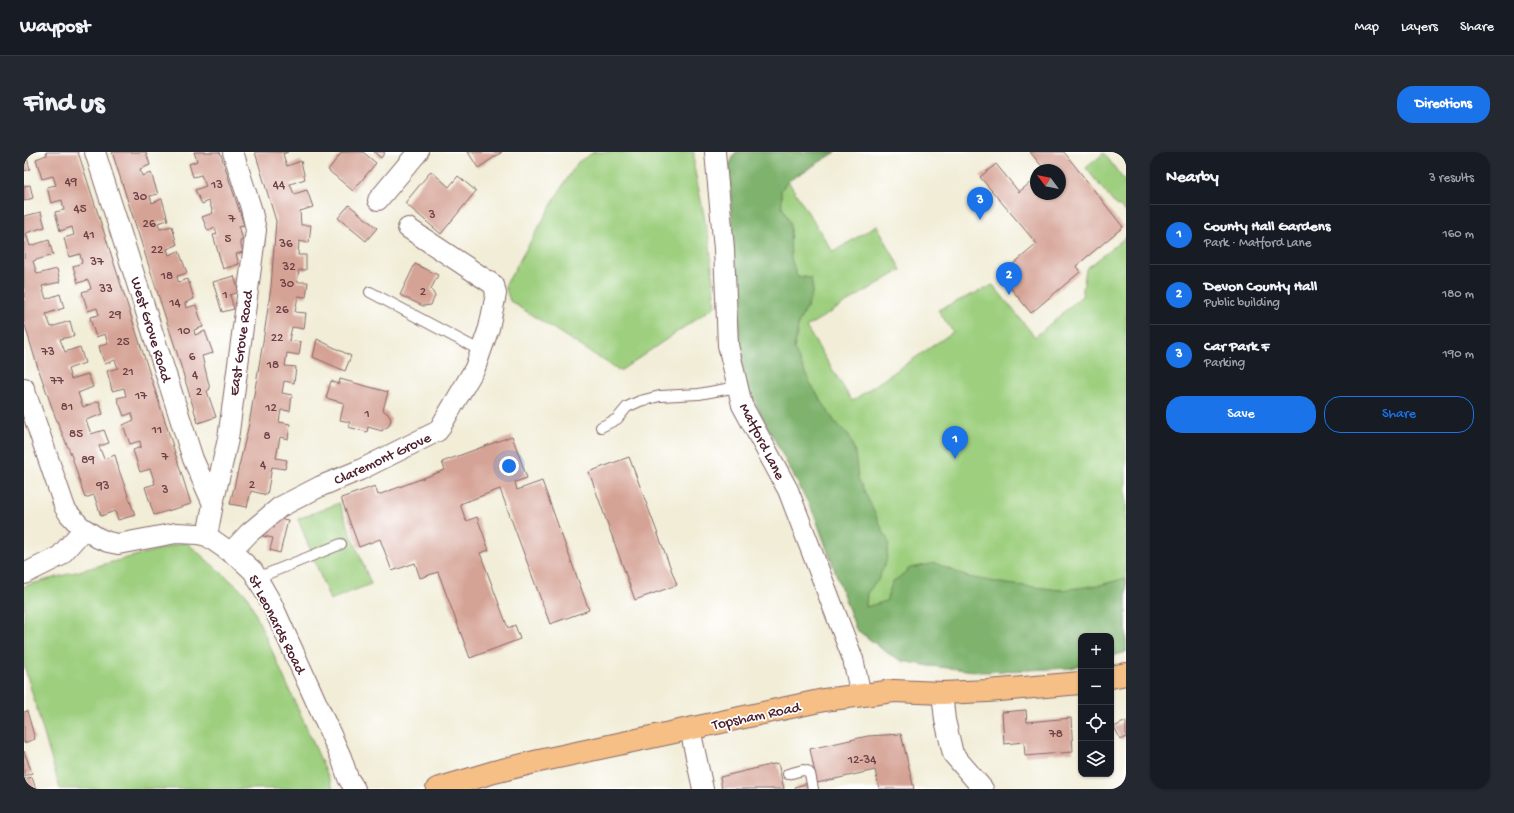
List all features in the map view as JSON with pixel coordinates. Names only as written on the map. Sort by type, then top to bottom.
[{"type":"main road","points":[[1114,676],[1126,674]]},
{"type":"main road","name":"Topsham Road","points":[[437,789],[494,772],[524,765],[824,700],[894,691],[942,693],[1006,690],[1078,683]]},
{"type":"street","name":"West Grove Road","points":[[96,152],[192,459],[213,504]]},
{"type":"street","name":"East Grove Road","points":[[207,536],[228,440],[256,230],[251,208],[233,152]]},
{"type":"street","points":[[378,200],[418,152]]},
{"type":"street","name":"Matford Lane","points":[[715,152],[724,249],[728,344],[737,387],[742,405],[788,490],[854,659],[861,695]]},
{"type":"street","name":"Claremont Grove","points":[[231,552],[249,533],[280,507],[321,486],[360,470],[438,432],[475,368],[489,328],[496,294],[494,285],[408,228]]},
{"type":"street","name":"St Leonards Road","points":[[24,388],[65,508],[74,521],[84,529],[98,538],[118,544],[176,533],[207,536],[231,552],[253,571],[272,604],[342,757],[348,778],[356,789]]},
{"type":"street","points":[[24,574],[60,556],[84,529]]},
{"type":"street","points":[[942,693],[945,720],[953,754],[983,789]]},
{"type":"street","points":[[690,729],[703,789]]},
{"type":"lane","points":[[370,292],[481,351]]},
{"type":"lane","points":[[601,426],[617,419],[627,407],[640,401],[660,396],[699,394],[737,387]]},
{"type":"lane","points":[[257,578],[341,544]]},
{"type":"lane","points":[[788,774],[803,770],[807,771],[810,774],[813,789]]},
{"type":"green space","points":[[594,152],[694,152],[694,167],[710,244],[715,306],[620,371],[510,301],[505,286],[563,185],[578,162]]},
{"type":"green space","points":[[736,152],[836,152],[788,181],[833,252],[877,225],[901,270],[806,327],[852,401],[953,332],[938,310],[993,285],[1035,337],[1082,296],[1086,269],[1126,237],[1126,652],[1114,639],[1114,633],[1078,633],[1078,637],[930,666],[903,661],[882,649],[856,629],[815,516],[740,361],[729,166]]},
{"type":"green space","points":[[736,152],[836,152],[788,181],[781,190],[782,206],[790,223],[791,258],[797,276],[811,278],[813,290],[808,305],[799,322],[794,349],[810,383],[835,422],[849,435],[855,452],[858,478],[889,543],[886,562],[878,580],[867,593],[866,607],[886,601],[892,583],[910,568],[935,563],[968,577],[1007,584],[1062,590],[1100,585],[1126,578],[1126,652],[1114,655],[1114,633],[1078,633],[1078,666],[1071,668],[984,672],[930,666],[903,661],[889,654],[856,629],[815,516],[746,386],[740,361],[729,166]]},
{"type":"green space","points":[[1104,153],[1126,183],[1126,212],[1113,202],[1086,168]]},
{"type":"green space","points":[[339,503],[371,584],[330,600],[298,519]]},
{"type":"green space","points":[[186,542],[247,595],[333,787],[332,789],[60,789],[24,665],[24,586]]},
{"type":"building","points":[[46,152],[78,152],[191,504],[154,515],[145,487],[155,484],[151,471],[150,469],[140,472],[133,450],[141,447],[140,441],[130,444],[123,425],[134,420],[132,413],[124,416],[117,398],[126,396],[124,388],[112,391],[107,371],[118,368],[115,360],[105,364],[101,354],[99,346],[108,344],[105,334],[96,337],[90,317],[99,315],[97,308],[88,311],[82,292],[91,289],[90,285],[88,280],[78,283],[73,266],[82,263],[80,254],[69,257],[64,238],[74,235],[72,227],[60,231],[55,212],[64,210],[62,200],[51,203],[47,187],[56,185],[53,176],[42,179],[36,159],[47,155]]},
{"type":"building","points":[[112,152],[146,152],[150,165],[140,169],[142,176],[151,173],[158,194],[150,196],[152,203],[162,199],[168,220],[158,223],[160,229],[172,226],[177,245],[167,249],[169,255],[179,251],[187,273],[177,276],[178,282],[188,279],[194,299],[185,303],[186,308],[196,305],[203,327],[194,330],[195,335],[205,331],[213,353],[202,356],[210,389],[207,391],[216,417],[198,423]]},
{"type":"building","points":[[194,152],[220,152],[244,225],[239,226],[243,240],[240,241],[243,252],[236,254],[239,264],[223,269],[213,235],[217,234],[215,228],[208,231],[202,217],[213,213],[209,201],[202,204],[195,190],[206,186],[201,175],[193,177],[189,164],[197,161]]},
{"type":"building","points":[[255,152],[288,152],[283,154],[287,166],[301,161],[305,179],[290,184],[294,194],[307,190],[313,207],[300,211],[301,225],[311,225],[309,243],[299,241],[298,255],[306,255],[306,270],[299,270],[297,282],[308,282],[306,297],[298,296],[295,312],[306,313],[304,329],[292,327],[289,340],[301,342],[299,355],[287,353],[285,366],[296,367],[294,383],[284,381],[282,393],[292,395],[290,411],[281,410],[279,422],[290,424],[288,439],[280,437],[276,458],[287,460],[285,469],[272,467],[267,495],[251,491],[247,507],[230,504],[249,424],[263,342],[271,287],[276,221]]},
{"type":"building","points":[[342,152],[363,152],[376,163],[353,191],[328,170]]},
{"type":"building","points":[[374,152],[385,152],[381,158]]},
{"type":"building","points":[[468,152],[502,152],[478,168]]},
{"type":"building","points":[[1030,152],[1064,152],[1123,227],[1076,266],[1080,272],[1031,313],[1000,275],[1037,244],[980,177],[996,164],[1019,192],[1030,183],[1030,200],[1066,200],[1066,164],[1040,164]]},
{"type":"building","points":[[24,154],[26,154],[30,169],[24,171]]},
{"type":"building","points":[[431,171],[449,187],[458,176],[476,191],[441,234],[405,203]]},
{"type":"building","points":[[30,185],[33,198],[24,201],[24,186]]},
{"type":"building","points":[[349,205],[377,228],[366,241],[338,218]]},
{"type":"building","points":[[41,212],[45,227],[26,233],[30,246],[49,240],[53,255],[33,261],[37,274],[57,269],[60,282],[42,286],[46,299],[60,294],[64,308],[46,314],[51,327],[70,321],[74,336],[60,339],[65,352],[80,347],[85,363],[68,369],[71,379],[88,374],[93,387],[78,393],[83,407],[99,401],[103,414],[86,420],[91,434],[104,430],[109,443],[99,446],[104,459],[115,455],[135,515],[118,520],[115,511],[101,516],[94,495],[85,498],[72,457],[55,416],[36,362],[24,322],[24,216]]},
{"type":"building","points":[[415,264],[438,275],[431,289],[435,296],[431,305],[423,306],[400,295]]},
{"type":"building","points":[[234,276],[239,292],[230,295],[234,309],[222,312],[213,282]]},
{"type":"building","points":[[317,339],[351,356],[345,371],[313,357]]},
{"type":"building","points":[[340,379],[388,392],[383,410],[391,419],[389,426],[382,431],[368,427],[367,432],[348,427],[350,422],[340,420],[344,403],[326,398],[331,381],[339,384]]},
{"type":"building","points":[[512,436],[527,478],[515,482],[517,490],[542,481],[589,610],[550,624],[500,489],[460,504],[466,521],[477,517],[489,550],[480,553],[508,628],[515,625],[520,639],[470,658],[438,572],[420,578],[415,563],[392,571],[380,539],[359,547],[341,498],[375,486],[378,495],[445,470],[442,462]]},
{"type":"building","points":[[629,457],[677,585],[635,600],[589,472]]},
{"type":"building","points":[[277,518],[288,520],[280,553],[270,550],[273,538],[263,536],[265,526],[274,528]]},
{"type":"building","points":[[1026,710],[1027,722],[1071,718],[1073,752],[1025,756],[1024,742],[1004,744],[1002,712]]},
{"type":"building","points":[[27,711],[35,739],[24,743],[24,712]]},
{"type":"building","points":[[1126,721],[1126,737],[1121,740],[1114,727]]},
{"type":"building","points":[[901,734],[914,789],[879,789],[875,770],[817,783],[810,749],[868,736]]},
{"type":"building","points":[[24,751],[32,773],[24,776]]},
{"type":"building","points":[[778,763],[784,789],[722,789],[720,777]]},
{"type":"building","points":[[32,777],[36,789],[24,789],[24,779]]},
{"type":"building","points":[[808,783],[810,789],[796,789],[795,787]]},
{"type":"place","name":"Car Park F","points":[[980,220]]},
{"type":"place","name":"Devon County Hall","points":[[1009,295]]},
{"type":"place","name":"County Hall Gardens","points":[[955,459]]}]
